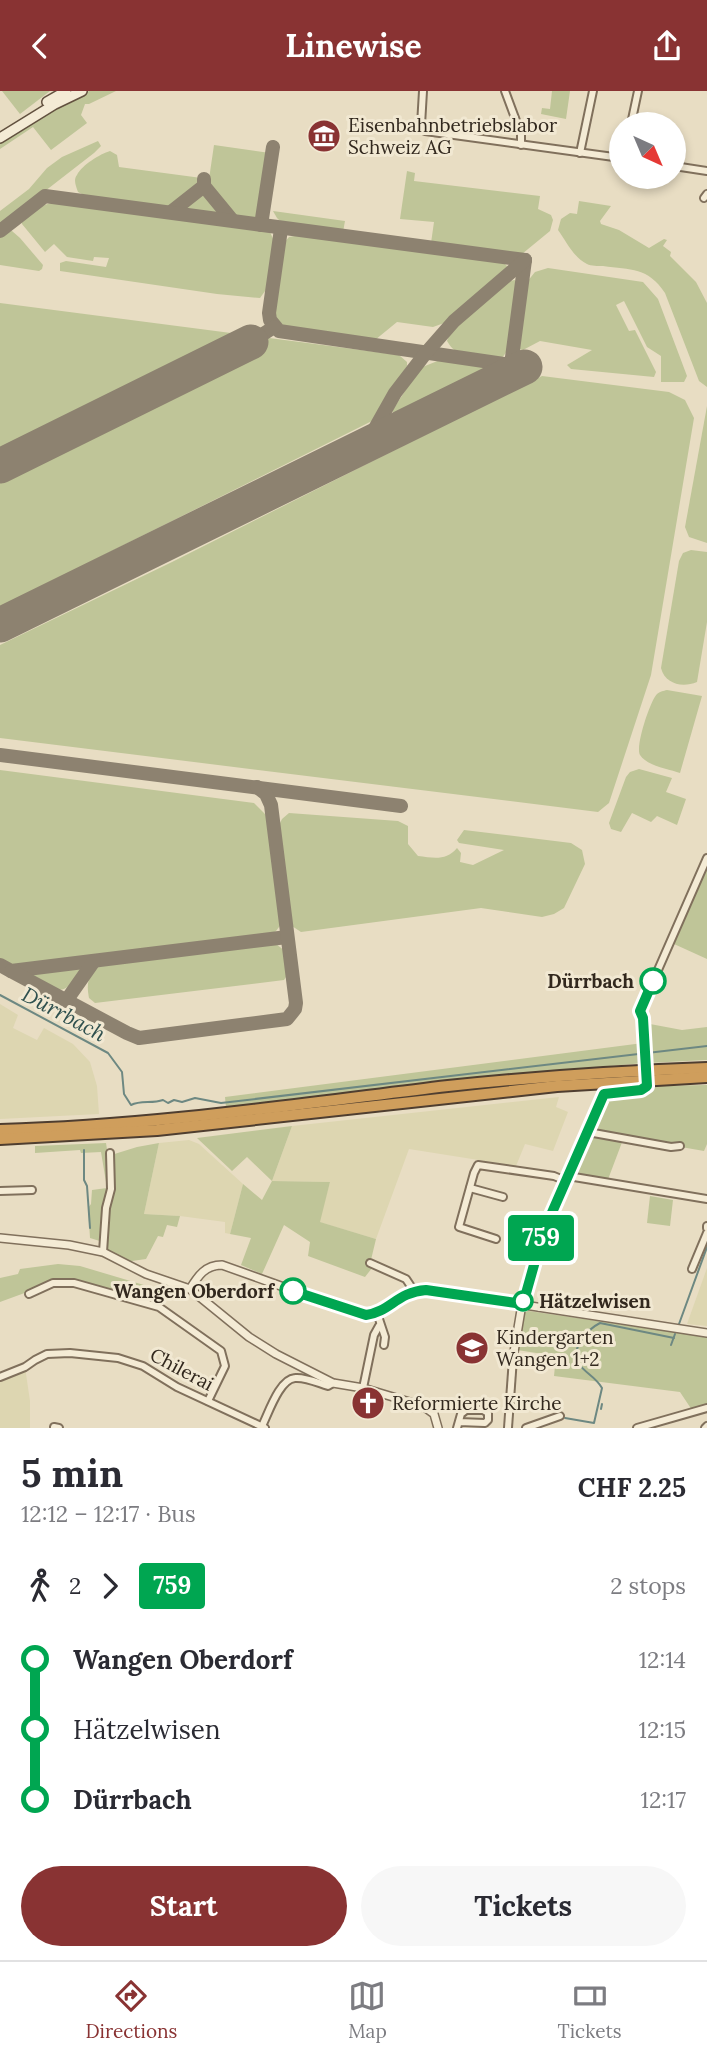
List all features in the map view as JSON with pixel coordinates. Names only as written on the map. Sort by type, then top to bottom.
[{"type":"highway","points":[[0,1130],[81,1127],[173,1119],[450,1086],[561,1076],[707,1068]]},
{"type":"highway","points":[[0,1139],[173,1129],[535,1087],[707,1077]]},
{"type":"main road","points":[[10,131],[35,109],[66,91]]},
{"type":"main road","points":[[0,138],[55,104],[82,91]]},
{"type":"street","points":[[423,91],[421,128],[426,131],[609,157]]},
{"type":"street","points":[[505,91],[521,134],[522,145]]},
{"type":"street","points":[[580,153],[593,91]]},
{"type":"street","points":[[634,112],[638,91]]},
{"type":"street","points":[[686,168],[707,171]]},
{"type":"street","points":[[642,1007],[707,858]]},
{"type":"street","points":[[508,1428],[513,1358],[523,1304],[540,1241],[604,1094]]},
{"type":"street","points":[[587,1132],[663,1146],[680,1146]]},
{"type":"street","points":[[103,1252],[106,1208],[111,1189],[110,1153]]},
{"type":"street","points":[[496,1239],[459,1227],[478,1165],[707,1199]]},
{"type":"street","points":[[470,1188],[503,1197]]},
{"type":"street","points":[[0,1191],[32,1190]]},
{"type":"street","points":[[692,1269],[707,1229]]},
{"type":"street","points":[[0,1238],[69,1245],[103,1252],[146,1274],[190,1289],[263,1347],[333,1383],[363,1388],[426,1407],[434,1414],[438,1428]]},
{"type":"street","points":[[370,1263],[406,1279],[414,1291]]},
{"type":"street","points":[[190,1289],[201,1273],[212,1266],[222,1265],[353,1313],[366,1315],[377,1313],[403,1294],[426,1290],[707,1333]]},
{"type":"street","points":[[29,1294],[53,1283],[74,1283],[159,1307],[220,1351],[225,1366],[208,1401]]},
{"type":"street","points":[[377,1313],[379,1326],[385,1337],[384,1345]]},
{"type":"street","points":[[363,1388],[374,1335],[379,1326]]},
{"type":"street","name":"Chilerai","points":[[0,1377],[47,1355],[70,1353],[113,1357],[140,1364],[175,1386],[263,1427]]},
{"type":"street","points":[[263,1427],[281,1387],[289,1379],[299,1378],[328,1386],[333,1383]]},
{"type":"street","points":[[638,1428],[707,1409]]},
{"type":"street","points":[[526,1428],[560,1416]]},
{"type":"street","points":[[54,1427],[59,1428]]},
{"type":"shaded area","points":[[0,1004],[18,1015],[13,1028],[37,1040],[44,1028],[73,1044],[90,1062],[97,1086],[99,1114],[0,1119]]},
{"type":"shaded area","points":[[559,1097],[556,1107],[568,1112],[553,1151],[525,1144],[516,1166],[409,1149],[376,1239],[319,1222],[330,1182],[272,1181],[292,1126]]},
{"type":"shaded area","points":[[189,1140],[199,1144],[243,1184],[230,1234],[225,1233],[225,1222],[144,1214],[159,1143]]},
{"type":"shaded area","points":[[707,1268],[707,1326],[687,1324]]},
{"type":"shaded area","points":[[25,1367],[30,1401],[30,1428],[0,1428],[0,1377]]},
{"type":"green space","points":[[2,91],[50,91],[20,114]]},
{"type":"green space","points":[[89,91],[116,91],[85,104],[81,115],[87,123],[51,150],[33,127],[0,149],[0,144],[28,124]]},
{"type":"green space","points":[[552,91],[570,91],[566,119],[541,114],[542,108],[550,109]]},
{"type":"green space","points":[[98,141],[101,146],[94,153],[0,226],[0,211],[29,189],[47,168],[62,157]]},
{"type":"green space","points":[[214,145],[270,153],[262,211],[256,217],[237,217],[90,198],[78,192],[75,181],[83,167],[110,151],[117,155],[119,167],[209,179]]},
{"type":"green space","points":[[407,171],[415,173],[414,181],[540,196],[538,209],[551,215],[553,220],[550,231],[522,254],[431,243],[434,222],[400,219]]},
{"type":"green space","points":[[63,201],[270,232],[274,241],[268,287],[260,298],[60,271],[60,263],[66,261],[106,267],[109,258],[94,257],[93,261],[67,257],[54,244],[45,252],[22,224],[21,219],[36,209]]},
{"type":"green space","points":[[579,201],[611,206],[600,221],[601,224],[619,230],[649,248],[664,239],[667,240],[663,246],[696,282],[707,303],[707,387],[699,381],[665,293],[659,285],[638,271],[587,264],[578,258],[567,244],[558,230],[561,219],[570,213],[577,214]]},
{"type":"green space","points":[[273,211],[345,221],[343,232],[283,224]]},
{"type":"green space","points":[[12,231],[43,265],[42,269],[39,271],[0,265],[0,235]]},
{"type":"green space","points":[[301,235],[502,261],[507,266],[505,274],[447,322],[433,327],[397,322],[375,340],[289,330],[277,322],[273,310],[283,244],[289,237]]},
{"type":"green space","points":[[548,268],[643,282],[658,299],[687,376],[684,382],[661,382],[661,356],[647,347],[624,301],[616,305],[629,331],[635,330],[656,372],[654,377],[571,369],[567,365],[592,350],[540,341],[523,350],[519,349],[527,282],[535,272]]},
{"type":"green space","points":[[515,280],[518,285],[512,336],[501,358],[491,360],[462,354],[452,348],[447,341],[466,314],[497,288]]},
{"type":"green space","points":[[0,303],[399,355],[407,362],[407,366],[372,421],[0,607]]},
{"type":"green space","points":[[440,360],[486,368],[396,415],[392,411],[420,368]]},
{"type":"green space","points":[[542,376],[669,392],[685,400],[694,418],[651,675],[609,803],[598,812],[0,738],[0,645],[172,562]]},
{"type":"green space","points":[[707,406],[707,543],[689,537],[685,527]]},
{"type":"green space","points":[[691,550],[707,552],[707,622],[697,682],[680,684],[666,678],[661,668],[679,561],[683,553]]},
{"type":"green space","points":[[667,690],[702,696],[680,773],[648,762],[640,755],[639,750],[641,734],[651,705],[657,694]]},
{"type":"green space","points":[[639,769],[672,778],[666,792],[686,799],[677,825],[657,816],[651,822],[632,813],[621,832],[611,829],[609,823],[626,777],[630,772]]},
{"type":"green space","points":[[0,770],[254,803],[268,817],[282,923],[270,935],[42,964],[10,964],[0,960]]},
{"type":"green space","points":[[289,813],[398,821],[408,826],[408,844],[418,856],[444,857],[457,848],[461,853],[460,862],[473,865],[504,850],[459,843],[457,840],[464,830],[571,843],[582,850],[585,864],[564,908],[542,917],[481,908],[301,932],[292,926],[288,915],[277,829]]},
{"type":"green space","points":[[707,869],[707,959],[674,944]]},
{"type":"green space","points":[[266,943],[276,944],[285,951],[288,974],[284,980],[95,1003],[89,998],[89,979],[102,964]]},
{"type":"green space","points":[[85,967],[70,985],[58,990],[24,973]]},
{"type":"green space","points":[[645,1017],[650,1024],[682,1030],[707,1027],[707,1060],[648,1063]]},
{"type":"green space","points":[[643,1043],[644,1063],[496,1076],[226,1108],[225,1097]]},
{"type":"green space","points":[[707,1085],[707,1144],[704,1151],[624,1137],[607,1182],[574,1172],[607,1096],[647,1093],[653,1086]]},
{"type":"green space","points":[[292,1126],[272,1181],[247,1157],[232,1171],[197,1138]]},
{"type":"green space","points":[[106,1143],[108,1156],[159,1143],[144,1214],[180,1216],[177,1227],[167,1225],[163,1237],[158,1236],[146,1259],[132,1261],[131,1265],[103,1252],[103,1242],[90,1238],[88,1208],[92,1190],[107,1188],[101,1152],[81,1153],[80,1150],[35,1153],[35,1146]]},
{"type":"green space","points":[[272,1181],[330,1182],[320,1222],[376,1239],[370,1264],[372,1268],[365,1277],[308,1256],[310,1242],[284,1225],[262,1274],[241,1265],[251,1238],[230,1234],[243,1184],[262,1200]]},
{"type":"green space","points":[[650,1196],[673,1200],[670,1226],[647,1223]]},
{"type":"green space","points":[[58,1264],[80,1266],[164,1291],[160,1303],[76,1281],[60,1280],[0,1302],[0,1278],[18,1274],[20,1269]]},
{"type":"green space","points":[[522,1310],[707,1337],[707,1406],[692,1410],[680,1392],[554,1376],[556,1356],[517,1350]]},
{"type":"waterway","name":"Dürrbach","points":[[0,995],[108,1053],[122,1072],[124,1094],[131,1105],[163,1100],[168,1103],[174,1100],[182,1102],[195,1098],[221,1103],[707,1046]]},
{"type":"waterway","points":[[84,1150],[84,1180],[87,1186],[90,1228]]},
{"type":"waterway","points":[[679,1324],[707,1247]]},
{"type":"waterway","points":[[565,1418],[594,1423],[602,1388],[579,1364],[576,1352],[581,1340],[595,1326],[600,1323],[674,1338]]},
{"type":"waterway","points":[[671,1345],[675,1334]]},
{"type":"waterway","points":[[601,1409],[602,1404]]},
{"type":"taxiway","points":[[261,225],[273,147]]},
{"type":"taxiway","points":[[171,212],[204,186],[204,179]]},
{"type":"taxiway","points":[[204,186],[232,220]]},
{"type":"taxiway","points":[[0,231],[45,196],[525,260]]},
{"type":"taxiway","points":[[281,229],[269,313],[270,320],[279,331],[525,367]]},
{"type":"taxiway","points":[[511,365],[525,260]]},
{"type":"taxiway","points":[[356,450],[373,432],[395,393],[454,321],[525,260]]},
{"type":"taxiway","points":[[251,342],[274,327]]},
{"type":"taxiway","points":[[0,755],[401,806]]},
{"type":"taxiway","points":[[11,971],[139,1038],[287,1019],[296,1003],[271,805],[266,794],[257,787]]},
{"type":"taxiway","points":[[0,965],[11,971],[287,937]]},
{"type":"taxiway","points":[[66,1001],[94,961]]},
{"type":"runway","points":[[0,466],[251,342]]},
{"type":"runway","points":[[0,625],[525,367]]},
{"type":"bus line","name":"759","points":[[293,1291],[362,1315],[377,1313],[403,1294],[426,1290],[523,1304],[543,1233],[604,1094],[641,1090],[647,1086],[643,1018],[640,1011],[653,981]]},
{"type":"place","name":"Eisenbahnbetriebslabor Schweiz AG","points":[[324,136]]},
{"type":"place","name":"Dürrbach","points":[[653,981]]},
{"type":"place","name":"Wangen Oberdorf","points":[[293,1291]]},
{"type":"place","name":"Hätzelwisen","points":[[523,1301]]},
{"type":"place","name":"Kindergarten Wangen 1+2","points":[[472,1348]]},
{"type":"place","name":"Reformierte Kirche","points":[[368,1403]]}]
